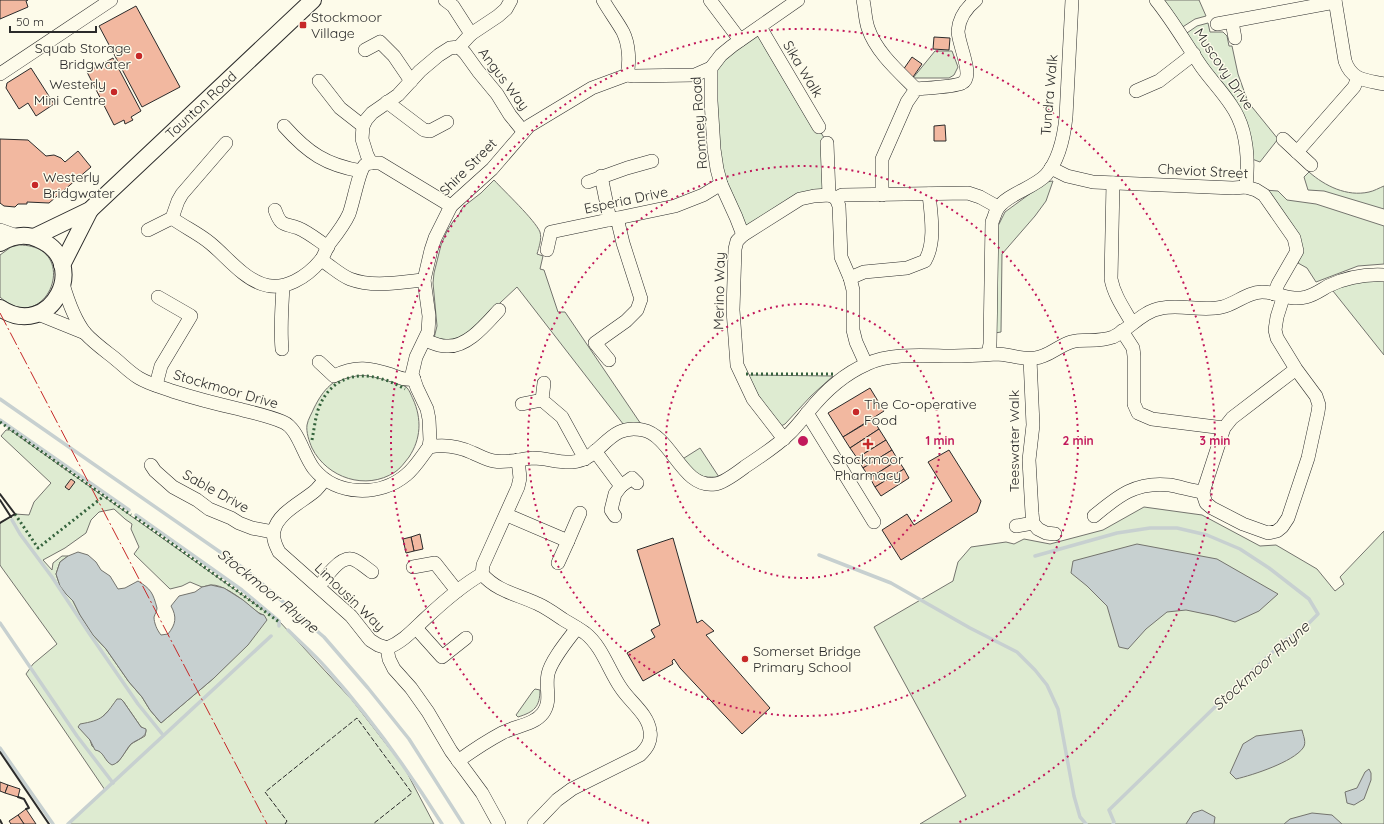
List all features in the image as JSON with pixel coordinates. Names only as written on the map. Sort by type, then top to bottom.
[{"type":"main road","name":"Taunton Road","points":[[34,237],[90,210],[313,0]]},
{"type":"main road","name":"Taunton Road","points":[[62,265],[90,210]]},
{"type":"main road","points":[[0,243],[17,236],[34,237],[43,241],[58,255],[64,274],[63,284],[59,294],[54,302],[46,309],[38,314],[17,316],[0,322]]},
{"type":"main road","points":[[0,308],[17,316]]},
{"type":"street","points":[[0,74],[111,0]]},
{"type":"street","points":[[445,0],[453,6],[471,34]]},
{"type":"street","points":[[603,0],[623,33],[629,66],[627,75]]},
{"type":"street","points":[[710,0],[740,40]]},
{"type":"street","name":"Romney Road","points":[[742,234],[721,184],[717,169],[710,101],[711,68],[721,55],[740,40],[798,0]]},
{"type":"street","points":[[863,0],[868,26],[873,39],[883,54],[916,89]]},
{"type":"street","points":[[882,195],[882,159],[907,102],[916,89],[954,85],[962,83],[966,80],[968,75],[958,32],[962,16],[976,0]]},
{"type":"street","name":"Tundra Walk","points":[[998,207],[1040,180],[1051,168],[1056,157],[1065,128],[1072,0]]},
{"type":"street","name":"Muscovy Drive","points":[[1156,0],[1171,19],[1212,81],[1231,104],[1243,127],[1247,151],[1246,187]]},
{"type":"street","points":[[371,163],[362,139],[363,126],[366,120],[372,113],[398,95],[420,71],[439,55],[450,48],[459,47],[471,34],[498,16],[506,9],[508,1]]},
{"type":"street","points":[[1217,24],[1335,1],[1347,69],[1353,76],[1384,84]]},
{"type":"street","points":[[1232,22],[1235,38]]},
{"type":"street","name":"Sika Walk","points":[[760,27],[819,128]]},
{"type":"street","points":[[365,50],[380,42],[394,56],[411,81]]},
{"type":"street","name":"Angus Way","points":[[459,47],[497,94],[510,115],[523,131]]},
{"type":"street","points":[[1136,91],[1159,81],[1194,54]]},
{"type":"street","name":"Shire Street","points":[[429,447],[429,419],[427,409],[412,374],[416,357],[428,332],[429,324],[424,280],[430,250],[434,238],[451,206],[492,168],[523,131],[592,88],[627,75],[695,75],[711,68]]},
{"type":"street","points":[[1297,152],[1354,87],[1358,78]]},
{"type":"street","points":[[319,81],[340,108],[363,126]]},
{"type":"street","points":[[387,102],[424,130],[430,131],[447,122]]},
{"type":"street","points":[[284,126],[299,143],[320,158],[337,165],[361,171]]},
{"type":"street","points":[[1283,139],[1311,165]]},
{"type":"street","points":[[827,142],[833,197],[840,206],[841,257],[850,278],[853,290],[853,330],[856,342],[866,364]]},
{"type":"street","points":[[148,230],[172,218],[182,194],[226,143]]},
{"type":"street","points":[[588,182],[601,176],[652,161]]},
{"type":"street","points":[[172,218],[210,242],[254,281],[265,285],[283,286],[293,283],[304,276],[322,260],[328,247],[349,214],[361,171],[365,165],[380,163],[451,206]]},
{"type":"street","name":"Cheviot Street","points":[[1051,168],[1061,174],[1078,180],[1113,184],[1233,188],[1246,187],[1264,194],[1294,238],[1297,251],[1278,284],[1279,296],[1275,330],[1277,338],[1296,369],[1316,396],[1319,405],[1308,458],[1288,518],[1282,527],[1277,531],[1268,534],[1243,524],[1212,508],[1206,503],[1204,492]]},
{"type":"street","points":[[601,176],[641,299],[637,310],[626,321],[595,343],[609,360]]},
{"type":"street","name":"Esperia Drive","points":[[547,250],[551,232],[675,206],[703,195],[721,184]]},
{"type":"street","points":[[1113,184],[1111,279],[1133,348],[1134,404],[1138,413],[1152,419],[1224,428]]},
{"type":"street","points":[[742,234],[800,199],[814,196],[833,197],[842,195],[968,193],[980,197],[998,207],[992,222],[991,324],[988,354]]},
{"type":"street","points":[[850,278],[864,272],[908,268],[925,261],[929,255],[932,237],[929,194]]},
{"type":"street","points":[[275,210],[278,219],[286,226],[299,228],[328,247]]},
{"type":"street","points":[[0,230],[17,236]]},
{"type":"street","name":"Merino Way","points":[[742,234],[737,241],[735,249],[733,310],[737,365],[753,399],[784,439]]},
{"type":"street","points":[[322,260],[344,276],[366,283],[379,284],[424,280]]},
{"type":"street","points":[[429,447],[440,445],[453,446],[495,461],[535,458],[559,462],[572,462],[585,459],[610,437],[624,430],[633,428],[645,430],[654,434],[660,439],[687,472],[699,482],[709,485],[717,484],[740,471],[784,439],[827,390],[866,364],[875,360],[900,357],[988,354],[1005,354],[1030,359],[1043,356],[1071,342],[1105,340],[1114,336],[1155,309],[1163,307],[1211,309],[1223,307],[1254,293],[1262,292],[1296,298],[1306,296],[1348,279],[1370,275],[1384,275]]},
{"type":"street","name":"Stockmoor Drive","points":[[63,284],[71,310],[85,333],[132,374],[140,379],[156,385],[205,400],[264,415],[288,424],[294,430],[307,459],[313,468],[324,480],[335,485],[353,490],[365,490],[380,488],[398,481],[407,474],[429,447]]},
{"type":"street","points":[[282,349],[280,334],[283,306],[283,286]]},
{"type":"street","points":[[156,385],[161,366],[191,316],[158,297]]},
{"type":"street","points":[[424,340],[444,346],[454,346],[462,343],[474,334],[499,310]]},
{"type":"street","name":"Stockmoor Drive","points":[[38,314],[85,333]]},
{"type":"street","name":"Teeswater Walk","points":[[1030,359],[1033,425],[1029,460],[1033,522]]},
{"type":"street","points":[[319,362],[334,376],[351,369],[359,369],[377,371],[406,380],[414,379]]},
{"type":"street","points":[[1094,516],[1115,499],[1137,487],[1168,485],[1204,492],[1224,428],[1232,418],[1296,369]]},
{"type":"street","points":[[542,400],[544,383]]},
{"type":"street","points":[[522,404],[542,400]]},
{"type":"street","points":[[542,400],[562,417],[585,459]]},
{"type":"street","points":[[807,413],[874,522]]},
{"type":"street","points":[[595,451],[620,486]]},
{"type":"street","points":[[387,648],[393,646],[416,628],[457,591],[471,580],[482,574],[484,565],[518,487],[520,478],[518,460]]},
{"type":"street","name":"Sable Drive","points":[[151,465],[155,471],[173,487],[197,500],[209,509],[252,528],[273,532]]},
{"type":"street","points":[[615,516],[611,510],[615,494],[620,486],[632,478],[637,483]]},
{"type":"street","points":[[273,532],[284,514],[317,489],[324,480]]},
{"type":"street","points":[[558,563],[580,513]]},
{"type":"street","points":[[507,515],[568,541]]},
{"type":"street","points":[[1016,526],[1033,522],[1038,529],[1046,533],[1055,534]]},
{"type":"street","name":"Limousin Way","points":[[273,532],[275,545],[279,552],[357,622],[370,640],[387,648],[389,659],[394,670],[411,688],[428,712],[448,747],[482,793],[499,824]]},
{"type":"street","points":[[318,587],[334,568],[346,559],[352,559],[372,572]]},
{"type":"street","points":[[413,567],[435,563],[457,591]]},
{"type":"street","points":[[482,574],[496,587],[538,604],[591,638],[597,645],[619,685],[646,720],[650,732],[650,739],[647,748],[640,755],[572,789],[557,800],[534,824]]},
{"type":"street","points":[[416,628],[442,657],[466,638]]},
{"type":"street","points":[[458,761],[502,733],[540,717],[547,706],[549,696],[547,680],[550,668],[577,628]]},
{"type":"green space","points":[[1159,0],[1199,0],[1206,16],[1195,19],[1181,28]]},
{"type":"green space","points":[[1208,23],[1210,32],[1223,32],[1227,36],[1229,46],[1232,46],[1238,74],[1248,102],[1278,139],[1260,162],[1252,159],[1251,148],[1184,35],[1197,26]]},
{"type":"green space","points":[[760,27],[827,143],[829,195],[814,196],[743,235],[717,169],[716,61]]},
{"type":"green space","points":[[935,51],[952,51],[958,67],[954,75],[949,78],[913,78]]},
{"type":"green space","points":[[1309,172],[1329,186],[1345,192],[1369,192],[1384,186],[1384,209],[1324,191],[1308,190],[1304,177]]},
{"type":"green space","points":[[494,180],[526,213],[540,232],[541,235],[537,254],[543,256],[540,269],[544,270],[558,312],[565,312],[645,430],[627,429],[517,287],[469,332],[453,340],[434,338],[437,326],[433,283],[441,245],[447,231],[463,207],[481,193]]},
{"type":"green space","points":[[1053,181],[1046,201],[1002,254],[1001,332],[995,333],[998,226],[1005,212],[1046,182]]},
{"type":"green space","points":[[1264,190],[1278,191],[1287,200],[1316,204],[1384,226],[1384,264],[1358,266],[1316,282],[1307,268],[1298,263],[1300,257]]},
{"type":"green space","points":[[19,245],[38,249],[50,259],[54,273],[51,287],[44,299],[32,307],[17,307],[0,297],[0,255],[11,247]]},
{"type":"green space","points":[[1384,275],[1384,355],[1329,286]]},
{"type":"green space","points":[[353,373],[387,379],[406,387],[416,406],[419,429],[413,450],[401,467],[384,478],[360,481],[337,474],[327,467],[319,458],[312,448],[307,434],[308,421],[325,390],[335,382]]},
{"type":"green space","points":[[746,375],[833,376],[811,396],[785,424],[781,426],[771,416]]},
{"type":"green space","points":[[6,430],[10,430],[279,621],[352,700],[404,767],[434,824],[69,824],[105,790],[26,674],[33,664],[57,644],[0,565],[0,523],[15,514],[29,515],[34,502],[51,483],[1,436]],"holes":[[[114,509],[132,524],[131,529],[139,547],[134,554],[170,589],[190,582],[202,587],[211,585],[220,586],[264,615],[231,661],[214,678],[161,723],[129,682],[106,649],[93,635],[73,601],[60,586],[56,574],[60,562],[68,556],[62,556],[53,563],[52,570],[43,560],[65,548],[86,533],[91,520],[99,512]],[[123,701],[141,727],[146,730],[145,736],[131,744],[118,762],[109,763],[102,753],[92,746],[90,740],[90,723],[99,720],[110,709]]]},
{"type":"green space","points":[[700,448],[719,477],[701,476],[690,469],[681,460]]},
{"type":"green space","points":[[1144,507],[1202,515],[1260,546],[1276,545],[1317,569],[1335,591],[1344,584],[1340,577],[1384,531],[1384,824],[920,824],[966,796],[874,627],[953,581],[958,562],[971,547],[1006,542],[1014,544],[1024,539],[1050,544],[1103,530]]},
{"type":"green space","points":[[535,689],[540,690],[537,705],[532,711],[518,717],[516,715]]},
{"type":"shaded area","points":[[1137,544],[1217,559],[1278,594],[1259,611],[1235,622],[1186,610],[1167,612],[1146,629],[1128,649],[1119,647],[1107,606],[1087,586],[1071,573],[1073,561]]},
{"type":"shaded area","points":[[78,552],[88,555],[96,562],[101,570],[110,576],[118,589],[125,588],[138,581],[149,589],[153,595],[157,608],[154,619],[161,635],[168,634],[173,627],[175,617],[171,606],[179,596],[195,592],[202,587],[211,585],[224,588],[243,600],[260,614],[264,615],[267,620],[248,645],[214,678],[161,723],[129,682],[106,649],[93,635],[73,601],[60,586],[56,574],[60,562],[68,556]]},
{"type":"shaded area","points":[[117,699],[121,699],[123,701],[141,727],[146,729],[146,732],[143,736],[131,744],[118,762],[112,765],[100,752],[95,750],[90,740],[78,727],[80,724],[94,721],[102,717]]},
{"type":"shaded area","points":[[1302,730],[1305,741],[1304,746],[1291,758],[1262,771],[1236,779],[1230,773],[1243,744],[1256,736]]},
{"type":"shaded area","points":[[1369,769],[1371,773],[1371,780],[1364,799],[1354,805],[1347,803],[1345,792],[1357,788],[1365,772]]},
{"type":"shaded area","points":[[1202,810],[1215,817],[1214,824],[1186,824],[1193,813]]},
{"type":"shaded area","points":[[1312,813],[1332,815],[1342,824],[1284,824],[1290,819]]},
{"type":"building","points":[[0,0],[28,0],[26,1],[28,7],[0,19]]},
{"type":"building","name":"Squab Storage Bridgwater","points":[[136,6],[180,87],[142,107],[99,26]]},
{"type":"building","points":[[934,37],[950,38],[949,50],[933,49]]},
{"type":"building","points":[[912,57],[922,64],[913,77],[903,70]]},
{"type":"building","name":"Westerly Mini Centre","points":[[113,58],[141,111],[131,117],[133,120],[125,124],[124,120],[114,125],[87,72]]},
{"type":"building","points":[[31,68],[54,104],[36,116],[28,103],[19,109],[6,88],[7,83]]},
{"type":"building","points":[[945,125],[946,141],[934,141],[934,126]]},
{"type":"building","name":"Westerly Bridgwater","points":[[0,139],[28,140],[46,156],[54,155],[61,158],[65,162],[78,151],[91,167],[49,203],[27,202],[27,204],[18,204],[15,207],[4,206],[0,203]]},
{"type":"building","name":"The Co-operative Food","points":[[870,388],[884,411],[843,437],[828,413]]},
{"type":"building","points":[[873,419],[879,429],[850,448],[843,437]]},
{"type":"building","name":"Stockmoor Pharmacy","points":[[879,429],[886,440],[857,458],[850,448]]},
{"type":"building","points":[[886,440],[892,450],[863,468],[857,458]]},
{"type":"building","points":[[892,450],[898,460],[870,478],[863,468]]},
{"type":"building","points":[[949,450],[981,501],[977,512],[901,560],[882,530],[907,514],[914,525],[952,501],[928,462]]},
{"type":"building","points":[[898,460],[904,469],[875,487],[870,478]]},
{"type":"building","points":[[904,469],[909,478],[881,496],[875,487]]},
{"type":"building","points":[[71,479],[75,482],[69,490],[65,487]]},
{"type":"building","points":[[420,534],[423,549],[414,551],[411,537]]},
{"type":"building","points":[[411,537],[414,551],[406,553],[403,539]]},
{"type":"building","points":[[673,538],[697,623],[702,620],[714,631],[706,635],[770,708],[742,734],[680,668],[674,659],[672,661],[673,664],[643,681],[627,653],[655,637],[651,630],[660,625],[637,550]]},
{"type":"building","points":[[0,782],[8,785],[5,793],[0,791]]},
{"type":"building","points":[[8,785],[20,789],[18,797],[5,793]]},
{"type":"building","points":[[26,809],[36,824],[24,824],[18,815]]},
{"type":"building","points":[[18,815],[24,824],[11,824],[9,821]]},
{"type":"waterway","name":"Stockmoor Rhyne","points":[[0,399],[246,570],[324,637],[409,739],[463,824]]},
{"type":"waterway","points":[[0,420],[129,510]]},
{"type":"waterway","points":[[136,515],[242,590],[279,621],[279,626]]},
{"type":"waterway","points":[[12,520],[20,534],[52,577],[138,704],[163,735]]},
{"type":"waterway","name":"Stockmoor Rhyne","points":[[1035,556],[1117,533],[1150,528],[1177,528],[1207,535],[1240,549],[1269,568],[1309,599],[1318,614],[1303,629],[1288,638],[1252,671],[1109,810],[1114,822],[1113,824]]},
{"type":"waterway","points":[[819,555],[891,583],[970,628],[1017,652],[1035,670],[1047,685],[1058,709],[1074,796],[1080,817],[1086,824]]},
{"type":"waterway","points":[[0,623],[77,736],[113,783]]},
{"type":"waterway","points":[[288,630],[313,654],[343,687],[402,764],[442,824]]},
{"type":"waterway","points":[[68,824],[271,636]]},
{"type":"waterway","points":[[0,748],[53,824]]},
{"type":"hedge","points":[[746,374],[835,374]]},
{"type":"hedge","points":[[312,440],[317,414],[322,400],[335,385],[343,380],[361,376],[371,377],[388,381],[405,389]]},
{"type":"hedge","points":[[0,422],[131,515]]},
{"type":"hedge","points":[[15,514],[38,548],[104,496]]},
{"type":"hedge","points":[[135,517],[279,622]]},
{"type":"fence","points":[[285,824],[287,821],[265,792],[357,718],[412,793],[373,824]]},
{"type":"wall","points":[[0,494],[15,514],[0,523]]},
{"type":"wall","points":[[0,500],[11,517]]},
{"type":"wall","points":[[0,752],[49,824]]},
{"type":"wall","points":[[18,797],[24,799],[29,808],[26,809]]},
{"type":"wall","points":[[0,820],[2,824]]},
{"type":"power","points":[[0,313],[267,824]]},
{"type":"place","name":"Stockmoor Village","points":[[303,25]]},
{"type":"place","name":"Squab Storage Bridgwater","points":[[139,56]]},
{"type":"place","name":"Westerly Mini Centre","points":[[114,92]]},
{"type":"place","name":"Westerly Bridgwater","points":[[35,185]]},
{"type":"place","name":"The Co-operative Food","points":[[856,412]]},
{"type":"place","name":"Stockmoor Pharmacy","points":[[868,444]]},
{"type":"place","name":"Somerset Bridge Primary School","points":[[745,659]]}]
